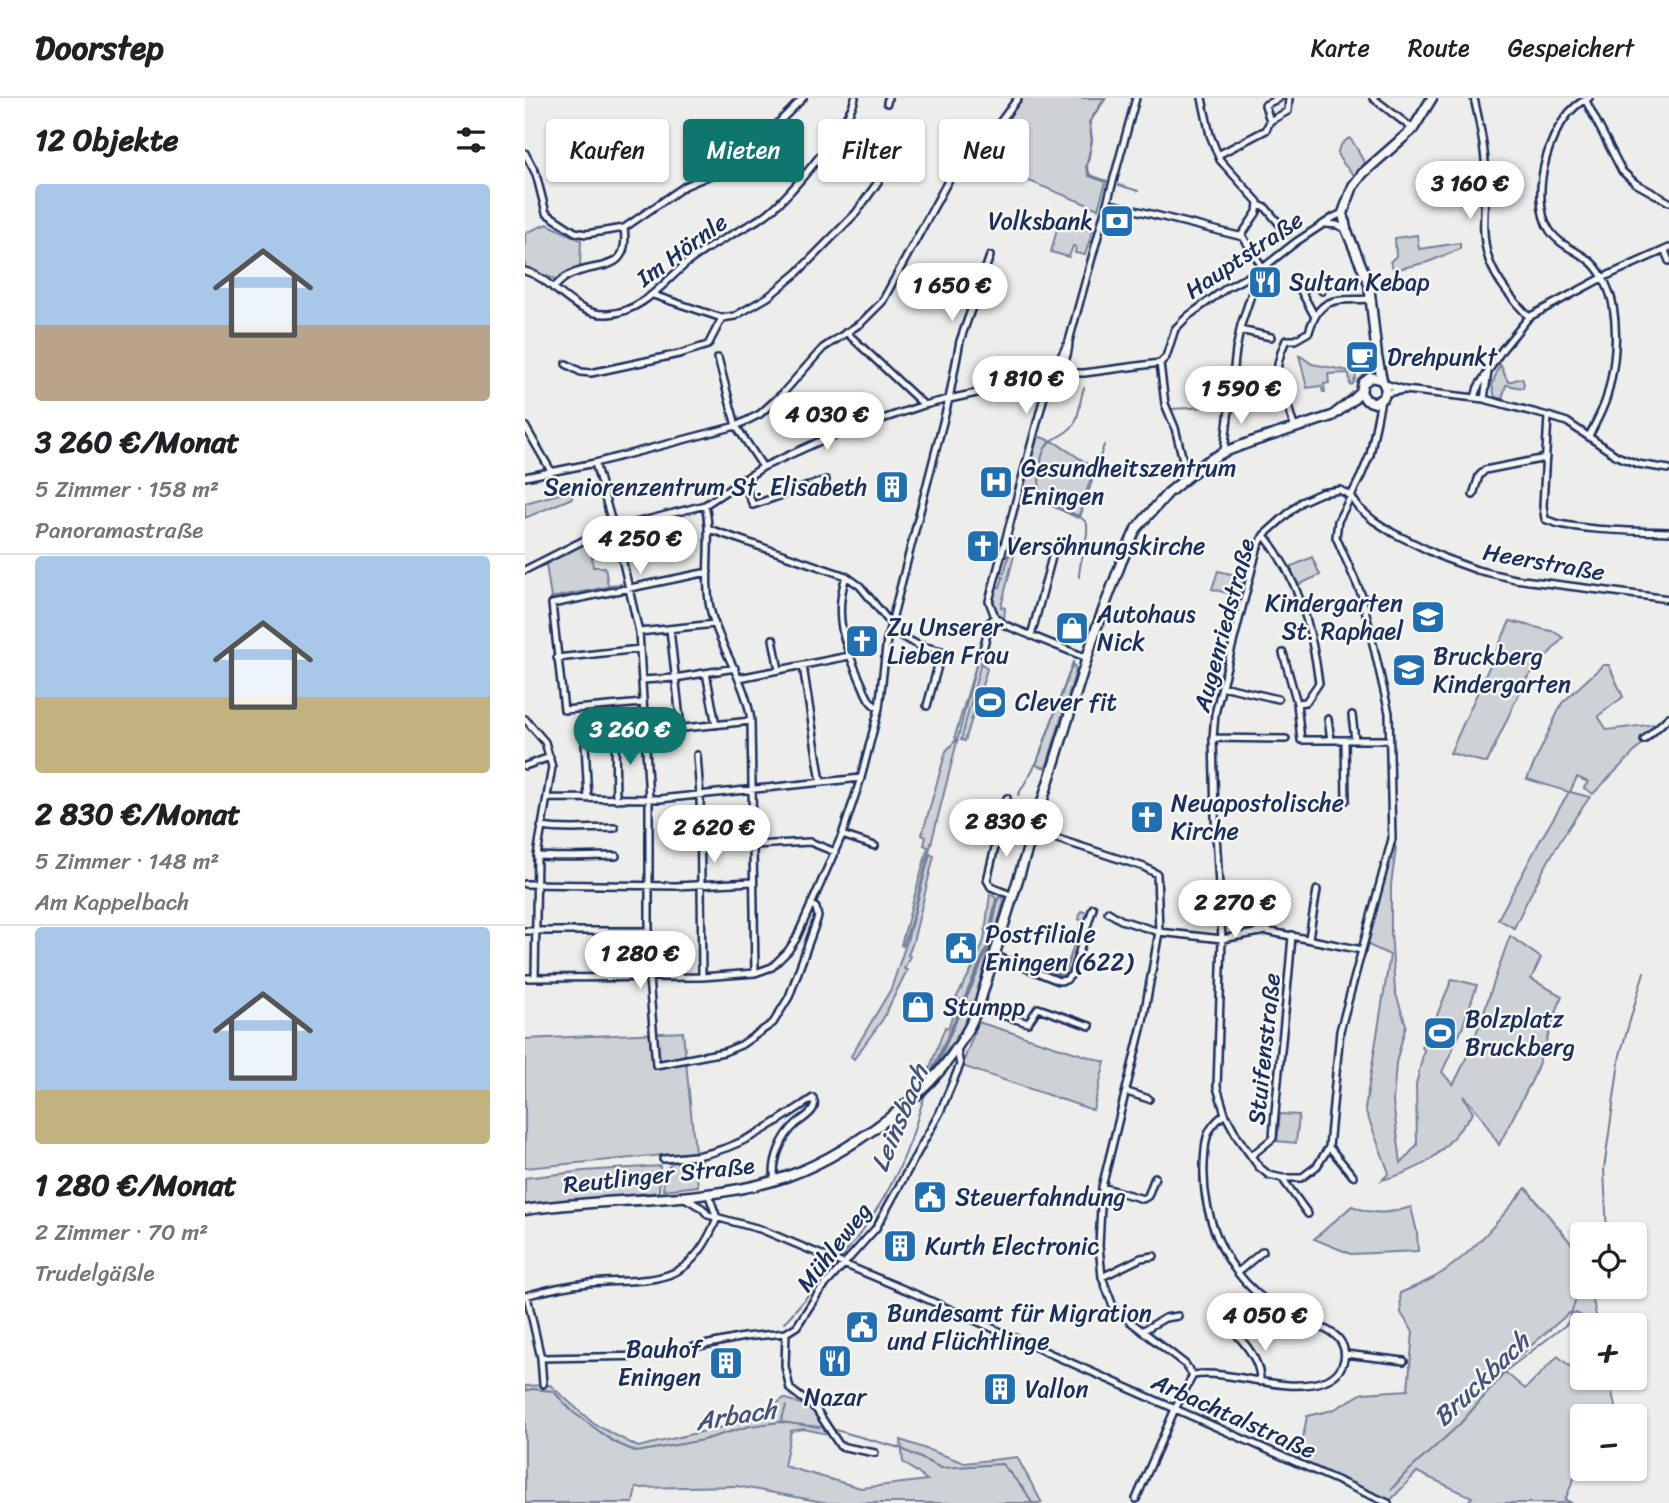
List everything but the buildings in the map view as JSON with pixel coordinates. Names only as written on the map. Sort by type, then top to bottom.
[{"type":"main road","points":[[1379,393],[1369,284],[1346,229],[1343,213],[1353,186],[1363,173],[1413,130],[1432,98]]},
{"type":"main road","points":[[1341,410],[1361,392],[1363,383],[1371,377],[1377,356]]},
{"type":"main road","points":[[1371,377],[1379,393]]},
{"type":"main road","points":[[1361,392],[1379,393]]},
{"type":"main road","name":"Reutlinger Straße","points":[[525,1210],[708,1193],[775,1181],[841,1150],[877,1127],[917,1096],[957,1050],[978,1008],[1087,658],[1113,582],[1136,529],[1187,476],[1224,452],[1332,416],[1379,393]]},
{"type":"street","points":[[525,153],[536,174],[546,214],[575,232],[624,228],[685,186],[725,169],[752,149],[803,98]]},
{"type":"street","name":"Im Hörnle","points":[[525,271],[536,274],[570,303],[592,313],[625,311],[653,295],[688,262],[766,215],[838,133],[855,98]]},
{"type":"street","points":[[525,477],[595,463],[736,426],[769,406],[823,348],[869,316],[882,302],[941,191],[959,166],[984,144],[1018,98]]},
{"type":"street","points":[[1087,658],[1005,625],[995,617],[990,606],[991,590],[1047,389],[1069,351],[1069,341],[1136,98]]},
{"type":"street","points":[[1202,98],[1208,128],[1218,155],[1229,172],[1287,233]]},
{"type":"street","points":[[1270,121],[1265,104],[1279,98]]},
{"type":"street","points":[[1218,155],[1266,130],[1270,121],[1288,111],[1289,98]]},
{"type":"street","points":[[1373,98],[1413,130]]},
{"type":"street","points":[[1475,98],[1485,164],[1484,240],[1489,260],[1499,280],[1529,317]]},
{"type":"street","points":[[1589,436],[1608,394],[1613,355],[1613,304],[1594,264],[1565,245],[1550,231],[1541,207],[1546,158],[1553,137],[1571,110],[1587,99],[1622,171],[1635,183],[1669,202]]},
{"type":"street","points":[[653,295],[722,318],[735,316],[768,297],[797,273],[856,213],[878,182]]},
{"type":"street","points":[[1107,203],[1241,236],[1247,241],[1261,270],[1240,330],[1234,358],[1224,452]]},
{"type":"street","points":[[1241,236],[1259,205]]},
{"type":"street","name":"Hauptstraße","points":[[1160,363],[1166,357],[1172,335],[1182,321],[1228,287],[1261,270],[1296,242],[1343,213]]},
{"type":"street","name":"Hauptstraße","points":[[1326,224],[1346,229]]},
{"type":"street","points":[[553,288],[567,276],[615,263],[623,253],[626,240],[624,228]]},
{"type":"street","points":[[1475,398],[1478,387],[1501,350],[1529,317],[1602,278],[1667,250],[1669,261]]},
{"type":"street","points":[[525,978],[702,977],[755,973],[772,967],[788,951],[835,852],[861,778],[879,708],[887,639],[949,399],[960,341],[990,256]]},
{"type":"street","points":[[1314,315],[1301,291],[1315,283],[1322,291]]},
{"type":"street","points":[[1296,428],[1279,385],[1277,370],[1280,351],[1286,340],[1295,340],[1309,332],[1314,315],[1331,301],[1371,299]]},
{"type":"street","points":[[566,364],[581,372],[591,373],[679,354],[708,345],[722,318]]},
{"type":"street","points":[[1240,330],[1271,337]]},
{"type":"street","points":[[846,332],[924,405]]},
{"type":"street","points":[[718,358],[736,426],[763,467]]},
{"type":"street","points":[[1059,367],[1072,373],[1084,373],[1160,363],[1165,404],[1175,428],[1187,476]]},
{"type":"street","points":[[1483,399],[1488,372]]},
{"type":"street","points":[[525,570],[576,542],[614,527],[705,505],[763,467],[829,437],[949,399],[1013,387],[1047,389]]},
{"type":"street","points":[[1282,1178],[1301,1178],[1317,1166],[1329,1147],[1340,1031],[1392,839],[1389,713],[1362,596],[1336,537],[1338,521],[1370,455],[1379,414],[1379,393],[1405,390],[1483,399],[1548,416],[1567,422],[1617,456],[1638,464],[1669,469]]},
{"type":"street","points":[[1548,416],[1543,512],[1548,521],[1624,531],[1669,532]]},
{"type":"street","points":[[525,426],[551,471]]},
{"type":"street","points":[[1473,495],[1479,476],[1485,470],[1546,458]]},
{"type":"street","points":[[595,463],[614,527],[639,632],[649,799],[649,978],[656,1065],[724,1052],[741,1045],[776,1020],[789,997],[818,918],[816,908],[811,904]]},
{"type":"street","points":[[742,479],[754,505],[826,480]]},
{"type":"street","name":"Augenriedstraße","points":[[1308,1214],[1282,1178],[1269,1175],[1251,1156],[1225,1114],[1217,1087],[1222,939],[1213,738],[1222,686],[1258,546],[1264,536],[1301,502],[1321,493],[1340,490],[1351,496]]},
{"type":"street","name":"Heerstraße","points":[[1351,496],[1366,514],[1393,533],[1444,558],[1477,570],[1515,579],[1669,599]]},
{"type":"street","points":[[705,505],[709,529],[708,598],[715,624],[748,700],[751,721],[755,973]]},
{"type":"street","points":[[709,529],[846,576],[860,586],[901,636],[918,645],[942,650],[927,706]]},
{"type":"street","points":[[1264,536],[1281,556],[1302,601],[1314,646],[1319,683],[1306,702],[1297,703]]},
{"type":"street","points":[[1031,636],[1052,556]]},
{"type":"street","points":[[643,703],[564,710],[552,604],[708,572]]},
{"type":"street","points":[[846,576],[839,606],[843,640],[869,700],[879,708]]},
{"type":"street","points":[[982,653],[990,622],[995,617]]},
{"type":"street","points":[[639,632],[715,624]]},
{"type":"street","points":[[670,629],[681,728]]},
{"type":"street","points":[[773,639],[779,670]]},
{"type":"street","points":[[557,658],[640,649]]},
{"type":"street","points":[[1283,653],[1297,703],[1301,740],[1388,740]]},
{"type":"street","points":[[739,678],[849,656]]},
{"type":"street","points":[[803,666],[821,782]]},
{"type":"street","points":[[642,680],[675,678],[735,668]]},
{"type":"street","points":[[706,673],[716,724]]},
{"type":"street","points":[[1222,686],[1278,699]]},
{"type":"street","points":[[1352,715],[1355,740]]},
{"type":"street","points":[[1644,740],[1669,717]]},
{"type":"street","points":[[525,719],[545,742],[552,772],[537,856],[535,978]]},
{"type":"street","points":[[1328,719],[1331,740]]},
{"type":"street","points":[[645,732],[751,721]]},
{"type":"street","points":[[615,735],[616,800]]},
{"type":"street","points":[[1213,738],[1286,739]]},
{"type":"street","points":[[1345,741],[1346,800]]},
{"type":"street","points":[[585,744],[588,799]]},
{"type":"street","points":[[697,755],[700,794],[702,977]]},
{"type":"street","points":[[525,766],[550,757]]},
{"type":"street","points":[[548,798],[649,799],[861,778]]},
{"type":"street","points":[[1007,798],[987,880],[991,887],[1013,896]]},
{"type":"street","points":[[541,827],[572,831],[583,828],[615,828]]},
{"type":"street","points":[[1033,831],[1144,867],[1157,874],[1159,932],[1150,990],[1102,1187],[1099,1246],[1102,1277],[1114,1309],[1185,1364],[1193,1375]]},
{"type":"street","points":[[842,835],[875,846]]},
{"type":"street","points":[[753,845],[810,842],[835,852]]},
{"type":"street","points":[[537,856],[616,856]]},
{"type":"street","points":[[525,884],[649,886],[753,882]]},
{"type":"street","points":[[1309,938],[1317,890]]},
{"type":"street","points":[[1266,907],[1266,931]]},
{"type":"street","points":[[996,956],[1059,981],[1066,980],[1072,974],[1093,908]]},
{"type":"street","points":[[1108,912],[1121,920],[1159,932],[1222,939],[1266,931],[1361,950]]},
{"type":"street","points":[[525,931],[649,931]]},
{"type":"street","name":"Stuifenstraße","points":[[1251,1156],[1273,1138],[1279,1053],[1287,1013],[1292,935]]},
{"type":"street","points":[[978,1008],[1028,1023],[1038,1008],[1090,1026]]},
{"type":"street","name":"Mühleweg","points":[[786,1333],[797,1326],[819,1292],[876,1228],[940,1112],[956,1077],[960,1065],[957,1050]]},
{"type":"street","points":[[1127,1092],[1149,1099]]},
{"type":"street","points":[[663,1159],[703,1155],[745,1140],[813,1098],[813,1110],[791,1129],[782,1144],[773,1169],[775,1181]]},
{"type":"street","points":[[1193,1375],[1210,1373],[1259,1382],[1303,1385],[1327,1381],[1341,1370],[1345,1354],[1341,1342],[1332,1331],[1298,1320],[1264,1300],[1238,1272],[1211,1224],[1205,1200],[1205,1146],[1210,1125],[1225,1114]]},
{"type":"street","points":[[1329,1147],[1353,1176]]},
{"type":"street","points":[[1102,1187],[1143,1199],[1149,1194],[1155,1177]]},
{"type":"street","points":[[702,1208],[708,1193]]},
{"type":"street","points":[[543,1384],[541,1358],[526,1296],[576,1284],[651,1281],[670,1275],[697,1255],[717,1218],[708,1193]]},
{"type":"street","name":"Arbachtalstraße","points":[[681,1196],[702,1208],[708,1215],[760,1229],[1386,1503]]},
{"type":"street","points":[[1238,1272],[1263,1251]]},
{"type":"street","points":[[1102,1277],[1141,1258],[1154,1256]]},
{"type":"street","points":[[1142,1331],[1165,1318],[1178,1316]]},
{"type":"street","points":[[541,1358],[649,1356],[744,1337],[786,1333],[785,1366],[790,1389],[816,1409],[840,1446],[874,1453]]},
{"type":"street","points":[[1238,1336],[1247,1345],[1259,1370],[1259,1382]]},
{"type":"street","points":[[1345,1354],[1404,1361]]},
{"type":"street","points":[[1136,1499],[1175,1409],[1193,1375]]},
{"type":"shaded area","points":[[1023,98],[1105,98],[1089,122],[1092,141],[1086,167],[1089,176],[1106,182],[1098,209],[1029,181],[1029,119],[1008,119]]},
{"type":"shaded area","points":[[1349,138],[1365,163],[1355,176],[1342,162],[1338,153],[1342,143]]},
{"type":"shaded area","points":[[1059,221],[1087,229],[1089,225],[1094,226],[1085,255],[1075,253],[1076,247],[1073,246],[1069,257],[1051,252]]},
{"type":"shaded area","points":[[547,224],[581,240],[580,267],[556,279],[525,270],[525,233]]},
{"type":"shaded area","points":[[1417,235],[1419,249],[1460,243],[1460,249],[1428,262],[1394,270],[1390,262],[1396,256],[1395,238]]},
{"type":"shaded area","points":[[1299,355],[1312,364],[1355,372],[1353,384],[1350,385],[1349,373],[1328,374],[1329,383],[1324,384],[1325,392],[1321,386],[1307,388]]},
{"type":"shaded area","points":[[1500,364],[1508,382],[1522,378],[1524,384],[1523,388],[1506,385],[1502,399],[1495,397],[1492,385]]},
{"type":"shaded area","points":[[1038,436],[1056,443],[1094,468],[1078,518],[1022,492]]},
{"type":"shaded area","points":[[573,490],[572,498],[525,518],[525,503]]},
{"type":"shaded area","points":[[606,534],[613,536],[617,551],[592,557],[593,567],[605,567],[608,585],[622,584],[551,598],[546,564],[580,544]]},
{"type":"shaded area","points":[[1009,538],[1018,540],[1001,607],[1005,608],[1004,620],[994,605],[994,597],[995,587],[1000,587],[1003,577],[998,575],[999,572],[1004,573],[1008,558],[1004,555],[1009,556],[1013,541]]},
{"type":"shaded area","points":[[1312,557],[1320,575],[1298,585],[1290,567]]},
{"type":"shaded area","points":[[1218,571],[1244,577],[1239,596],[1212,589]]},
{"type":"shaded area","points":[[1510,621],[1555,632],[1563,638],[1525,680],[1487,763],[1450,753]]},
{"type":"shaded area","points":[[979,655],[903,946],[901,945],[928,847],[924,845],[926,837],[922,835],[946,751],[956,740]]},
{"type":"shaded area","points":[[981,662],[987,669],[965,741],[961,740]]},
{"type":"shaded area","points":[[1073,663],[1076,670],[1046,768],[1036,765]]},
{"type":"shaded area","points":[[1603,665],[1609,665],[1623,697],[1598,716],[1607,730],[1663,723],[1593,794],[1584,788],[1588,782],[1577,777],[1570,792],[1590,797],[1549,860],[1514,928],[1498,919],[1569,792],[1527,779],[1562,703]]},
{"type":"shaded area","points":[[1394,844],[1396,848],[1391,885],[1391,931],[1395,991],[1406,1025],[1396,1063],[1393,1102],[1401,1163],[1417,1145],[1416,1085],[1424,1050],[1422,1047],[1452,979],[1477,985],[1462,1029],[1442,1072],[1453,1085],[1477,1030],[1510,936],[1541,958],[1531,979],[1562,996],[1534,1076],[1499,1145],[1479,1113],[1463,1096],[1473,1113],[1444,1148],[1414,1169],[1382,1180],[1389,1173],[1365,1109],[1390,955],[1368,945]]},
{"type":"shaded area","points":[[930,854],[934,856],[908,955],[910,956],[904,969],[907,970],[883,1019],[854,1059],[851,1056],[891,989]]},
{"type":"shaded area","points":[[990,894],[996,898],[986,949],[963,1001],[956,998],[976,962],[984,940]]},
{"type":"shaded area","points":[[999,896],[1004,900],[974,1002],[965,1002],[988,949]]},
{"type":"shaded area","points":[[1081,911],[1088,913],[1068,975],[1059,977],[1035,969],[1039,964],[1055,969],[1054,973],[1064,975],[1082,921],[1079,919]]},
{"type":"shaded area","points":[[957,1004],[961,1006],[930,1075],[928,1073],[945,1027],[948,1028]]},
{"type":"shaded area","points":[[962,1007],[970,1013],[937,1065]]},
{"type":"shaded area","points":[[978,1022],[1105,1062],[1093,1110],[962,1066]]},
{"type":"shaded area","points":[[683,1032],[695,1152],[525,1168],[525,1039]]},
{"type":"shaded area","points":[[1280,1114],[1299,1115],[1296,1143],[1277,1141]]},
{"type":"shaded area","points":[[695,1160],[698,1186],[663,1190],[665,1169],[670,1163]]},
{"type":"shaded area","points":[[660,1166],[659,1192],[525,1205],[525,1178]]},
{"type":"shaded area","points":[[1526,1188],[1570,1242],[1570,1299],[1593,1299],[1596,1313],[1569,1313],[1504,1369],[1491,1386],[1505,1372],[1525,1389],[1558,1356],[1570,1366],[1570,1390],[1612,1390],[1615,1404],[1570,1404],[1570,1481],[1573,1481],[1565,1500],[1572,1503],[1467,1503],[1472,1497],[1417,1472],[1388,1503],[1299,1460],[1307,1416],[1333,1410],[1363,1393],[1408,1390],[1413,1332],[1401,1313],[1400,1293],[1435,1277],[1461,1259],[1484,1237]]},
{"type":"shaded area","points":[[1352,1206],[1381,1212],[1411,1207],[1418,1251],[1351,1254],[1314,1239]]},
{"type":"shaded area","points":[[550,1385],[594,1424],[638,1447],[755,1419],[784,1398],[812,1408],[828,1434],[804,1429],[791,1431],[784,1466],[861,1488],[927,1480],[903,1462],[901,1440],[965,1463],[1017,1457],[1042,1503],[828,1503],[737,1486],[636,1488],[633,1503],[525,1503],[525,1386]]},
{"type":"waterway","name":"Leinsbach","points":[[1106,98],[1090,122],[1092,140],[1087,167],[1090,175],[1107,181]]},
{"type":"waterway","name":"Leinsbach","points":[[1119,185],[1138,191]]},
{"type":"waterway","name":"Leinsbach","points":[[1079,577],[1087,524],[1078,516],[1045,501],[1040,489],[1039,472],[1048,444],[1074,424],[1084,388]]},
{"type":"waterway","points":[[1171,409],[1226,406]]},
{"type":"waterway","points":[[1233,407],[1267,409]]},
{"type":"waterway","points":[[1080,517],[1104,445]]},
{"type":"waterway","name":"Leinsbach","points":[[1018,795],[1037,762],[1073,662]]},
{"type":"waterway","name":"Leinsbach","points":[[932,1074],[987,949],[997,899]]},
{"type":"waterway","name":"Bruckbach","points":[[1606,1222],[1604,1169],[1620,1055],[1644,972]]},
{"type":"waterway","name":"Leinsbach","points":[[839,1260],[861,1233],[896,1174],[910,1142],[927,1089]]},
{"type":"waterway","name":"Leinsbach","points":[[784,1323],[835,1264]]},
{"type":"waterway","name":"Bruckbach","points":[[1391,1490],[1459,1425],[1508,1369],[1567,1324],[1576,1299]]},
{"type":"waterway","name":"Arbach","points":[[525,1391],[553,1391],[574,1413],[614,1442],[637,1452],[703,1440],[750,1426],[780,1422],[826,1428]]},
{"type":"waterway","name":"Leinsbach","points":[[781,1422],[786,1406]]},
{"type":"waterway","name":"Arbach","points":[[832,1429],[900,1448],[941,1468],[1002,1464],[1032,1503]]},
{"type":"place","name":"Volksbank","points":[[1117,221]]},
{"type":"place","name":"Sultan Kebap","points":[[1265,282]]},
{"type":"place","name":"Drehpunkt","points":[[1362,357]]},
{"type":"place","name":"Gesundheitszentrum Eningen","points":[[996,482]]},
{"type":"place","name":"Seniorenzentrum St. Elisabeth","points":[[892,487]]},
{"type":"place","name":"Versöhnungskirche","points":[[983,546]]},
{"type":"place","name":"Kindergarten St. Raphael","points":[[1428,617]]},
{"type":"place","name":"Autohaus Nick","points":[[1072,628]]},
{"type":"place","name":"Zu Unserer Lieben Frau","points":[[862,641]]},
{"type":"place","name":"Bruckberg Kindergarten","points":[[1409,670]]},
{"type":"place","name":"Clever fit","points":[[990,702]]},
{"type":"place","name":"Neuapostolische Kirche","points":[[1147,817]]},
{"type":"place","name":"Postfiliale Eningen (622)","points":[[961,948]]},
{"type":"place","name":"Stumpp","points":[[918,1007]]},
{"type":"place","name":"Bolzplatz Bruckberg","points":[[1440,1033]]},
{"type":"place","name":"Steuerfahndung","points":[[930,1197]]},
{"type":"place","name":"Kurth Electronic","points":[[900,1246]]},
{"type":"place","name":"Bundesamt für Migration und Flüchtlinge","points":[[862,1327]]},
{"type":"place","name":"Nazar","points":[[835,1361]]},
{"type":"place","name":"Bauhof Eningen","points":[[726,1363]]},
{"type":"place","name":"Vallon","points":[[1000,1389]]}]
